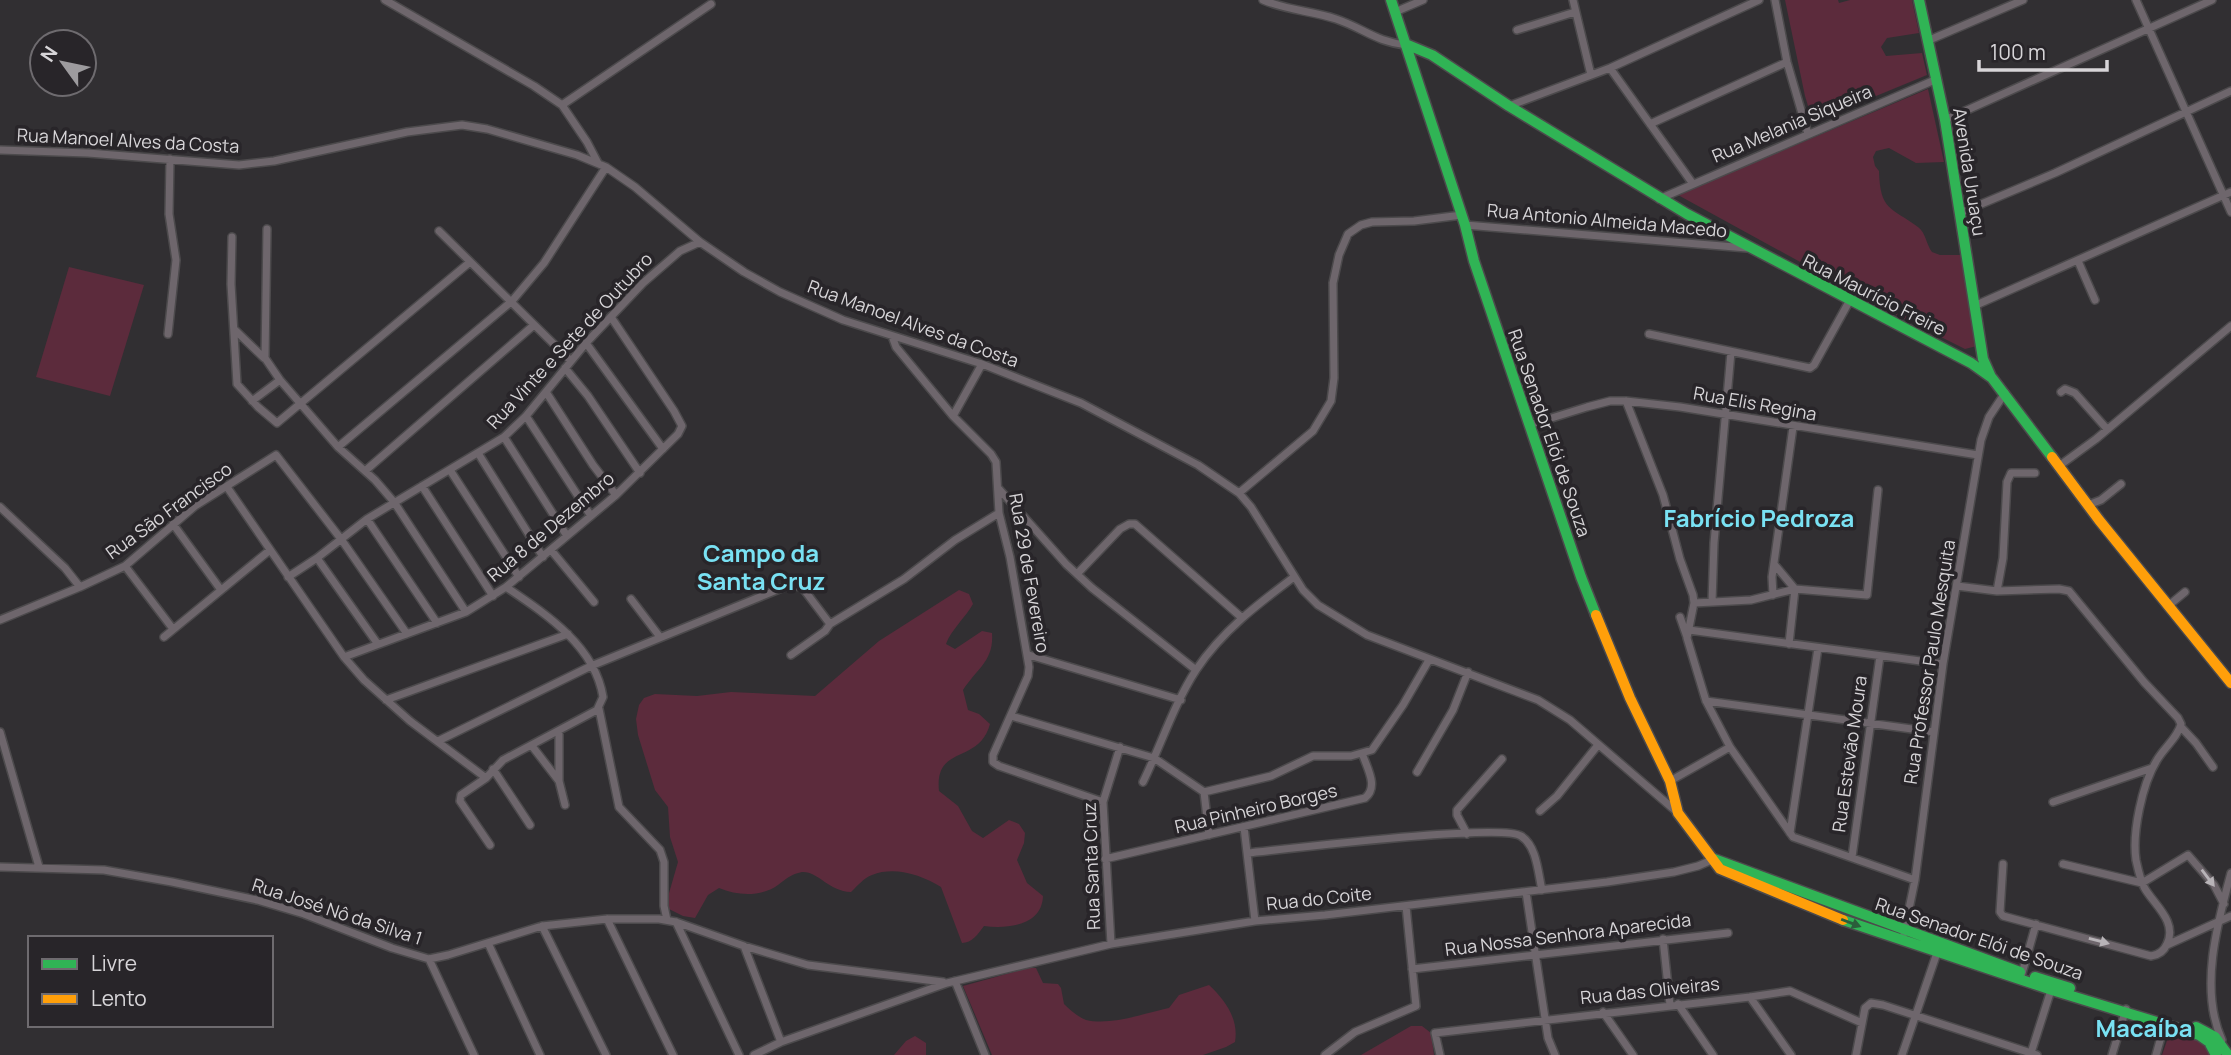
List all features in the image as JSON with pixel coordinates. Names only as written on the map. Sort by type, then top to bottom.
[{"type":"main road","name":"Rua Senador Elói de Souza","points":[[1391,0],[1408,45],[1474,261],[1586,589],[1630,698],[1670,781],[1678,813],[1720,869],[1825,901],[1903,936]]},
{"type":"main road","name":"Avenida Uruaçu","points":[[1919,0],[1945,120],[1981,350],[1992,378]]},
{"type":"main road","name":"Rua Maurício Freire","points":[[1408,45],[1432,55],[1659,199],[1747,248],[1962,359],[1992,378],[2088,505],[2231,683]]},
{"type":"main road","points":[[1962,359],[1978,355],[1981,350]]},
{"type":"main road","name":"Rua Senador Elói de Souza","points":[[1765,883],[1822,912],[1938,947],[2125,1010],[2164,1026],[2203,1037],[2215,1053]]},
{"type":"main road","points":[[1822,912],[1825,901]]},
{"type":"main road","name":"Rua Senador Elói de Souza","points":[[2125,1010],[2214,1031],[2228,1051]]},
{"type":"main road","points":[[2215,1053],[2228,1051]]},
{"type":"street","points":[[338,446],[512,301],[544,263],[603,165],[562,106],[534,86],[386,0]]},
{"type":"street","points":[[1262,0],[1276,6],[1337,19],[1385,42],[1408,45]]},
{"type":"street","points":[[1395,12],[1423,0]]},
{"type":"street","points":[[1573,0],[1591,75]]},
{"type":"street","points":[[1509,106],[1610,68],[1759,0]]},
{"type":"street","points":[[1775,0],[1787,62],[1808,134]]},
{"type":"street","points":[[1927,41],[2023,0]]},
{"type":"street","points":[[2136,0],[2227,194],[2231,212]]},
{"type":"street","points":[[1945,120],[2212,0]]},
{"type":"street","points":[[562,106],[711,4]]},
{"type":"street","points":[[1517,30],[1575,12]]},
{"type":"street","points":[[1650,124],[1787,62]]},
{"type":"street","points":[[1610,68],[1693,184]]},
{"type":"street","name":"Rua Melania Siqueira","points":[[1659,199],[1937,79]]},
{"type":"street","points":[[1960,213],[2055,173],[2231,91]]},
{"type":"street","name":"Rua Manoel Alves da Costa","points":[[0,150],[239,165],[407,132],[462,125],[529,140],[603,165],[635,187],[700,242],[744,272],[780,292],[844,320],[982,364],[1081,403],[1198,465],[1240,493],[1303,590],[1318,605],[1367,635],[1538,700],[1570,720],[1678,813]]},
{"type":"street","points":[[169,334],[176,260],[169,214],[170,159]]},
{"type":"street","points":[[1974,306],[2227,194]]},
{"type":"street","name":"Rua Antonio Almeida Macedo","points":[[1240,493],[1313,431],[1331,401],[1334,378],[1333,283],[1339,255],[1349,234],[1361,225],[1372,222],[1463,220],[1747,248]]},
{"type":"street","points":[[265,358],[267,229]]},
{"type":"street","points":[[439,231],[571,361]]},
{"type":"street","points":[[232,237],[237,384],[277,423],[380,340],[470,262]]},
{"type":"street","name":"Rua Vinte e Sete de Outubro","points":[[288,577],[367,519],[503,437],[526,416],[586,343],[664,263],[680,251],[700,242]]},
{"type":"street","points":[[2077,261],[2095,300]]},
{"type":"street","points":[[1649,334],[1805,367],[1813,366],[1850,300]]},
{"type":"street","name":"Rua 8 de Dezembro","points":[[344,657],[466,612],[493,596],[616,495],[678,434],[682,427],[674,411],[611,317]]},
{"type":"street","points":[[365,471],[534,325]]},
{"type":"street","points":[[2059,466],[2108,429],[2231,326]]},
{"type":"street","points":[[234,329],[265,358],[338,446],[394,502],[466,612]]},
{"type":"street","name":"Rua 29 de Fevereiro","points":[[892,336],[896,347],[953,416],[992,454],[996,463],[999,513],[1029,655],[1028,676],[993,755],[993,762],[1103,803]]},
{"type":"street","points":[[586,343],[663,449]]},
{"type":"street","points":[[1712,602],[1714,543],[1731,352]]},
{"type":"street","points":[[953,416],[982,364]]},
{"type":"street","points":[[565,368],[588,396],[640,473]]},
{"type":"street","points":[[252,401],[281,380]]},
{"type":"street","points":[[2061,392],[2065,389],[2075,393],[2108,429]]},
{"type":"street","points":[[546,392],[593,465],[616,495]]},
{"type":"street","name":"Rua Professor Paulo Mesquita","points":[[1903,936],[1915,880],[1943,664],[1978,455],[1989,417],[2005,393]]},
{"type":"street","name":"Rua Elis Regina","points":[[1529,425],[1610,401],[1626,401],[1680,407],[1978,455]]},
{"type":"street","points":[[1626,401],[1663,495],[1694,603],[1688,634]]},
{"type":"street","points":[[526,416],[592,516]]},
{"type":"street","points":[[1773,595],[1771,585],[1793,427]]},
{"type":"street","points":[[503,437],[567,536]]},
{"type":"street","points":[[478,453],[543,557]]},
{"type":"street","name":"Rua São Francisco","points":[[0,620],[125,566],[195,506],[276,455],[341,539]]},
{"type":"street","points":[[450,470],[519,577]]},
{"type":"street","points":[[1997,591],[2004,548],[2007,482],[2011,472],[2035,472]]},
{"type":"street","points":[[2088,505],[2101,500],[2121,484]]},
{"type":"street","points":[[422,486],[493,596]]},
{"type":"street","points":[[227,487],[344,657],[410,721],[486,778]]},
{"type":"street","points":[[998,488],[1077,574],[1196,670]]},
{"type":"street","points":[[1694,603],[1751,600],[1795,589],[1867,594],[1878,490]]},
{"type":"street","points":[[0,507],[58,561],[80,587]]},
{"type":"street","points":[[791,655],[825,631],[830,624],[904,579],[961,536],[999,513]]},
{"type":"street","points":[[367,519],[437,623]]},
{"type":"street","points":[[1077,574],[1113,535],[1125,525],[1133,523],[1241,617]]},
{"type":"street","points":[[173,524],[221,590]]},
{"type":"street","points":[[341,539],[407,634]]},
{"type":"street","points":[[163,637],[270,550]]},
{"type":"street","points":[[551,550],[594,602]]},
{"type":"street","points":[[317,558],[377,643]]},
{"type":"street","points":[[1774,564],[1795,589],[1789,644]]},
{"type":"street","points":[[125,566],[173,629]]},
{"type":"street","points":[[1143,782],[1196,670],[1241,617],[1294,577]]},
{"type":"street","points":[[438,741],[591,666],[794,584],[805,590],[830,624]]},
{"type":"street","points":[[1957,586],[1997,591],[2059,589],[2069,592],[2144,682],[2178,718],[2181,727],[2213,767]]},
{"type":"street","points":[[506,587],[542,610],[568,634],[591,666],[603,695],[599,709],[619,807],[660,850],[664,862],[664,906],[739,1055]]},
{"type":"street","points":[[2168,606],[2185,592]]},
{"type":"street","points":[[631,598],[660,637]]},
{"type":"street","points":[[1680,617],[1688,634],[1706,701],[1730,747],[1790,834],[1799,840],[1915,880]]},
{"type":"street","points":[[386,700],[568,634]]},
{"type":"street","points":[[1688,634],[1943,664]]},
{"type":"street","points":[[1790,834],[1818,648]]},
{"type":"street","points":[[1029,655],[1181,700]]},
{"type":"street","name":"Rua Estevão Moura","points":[[1852,857],[1880,656]]},
{"type":"street","points":[[1011,716],[1154,758],[1204,792],[1271,776],[1313,756],[1362,754],[1372,750],[1384,736],[1429,660]]},
{"type":"street","points":[[1417,772],[1453,710],[1468,672]]},
{"type":"street","points":[[1706,701],[1934,732]]},
{"type":"street","points":[[490,845],[460,798],[462,793],[486,778],[503,760],[599,709]]},
{"type":"street","points":[[2003,863],[2003,916],[2151,956],[2161,953],[2167,945],[2170,930],[2142,883],[2135,842],[2137,823],[2152,768],[2181,727]]},
{"type":"street","points":[[0,732],[39,867]]},
{"type":"street","points":[[559,732],[559,781],[565,805]]},
{"type":"street","points":[[1540,811],[1557,796],[1598,744]]},
{"type":"street","points":[[532,746],[559,781]]},
{"type":"street","name":"Rua Santa Cruz","points":[[1111,944],[1103,803],[1120,747]]},
{"type":"street","points":[[1670,781],[1730,747]]},
{"type":"street","name":"Rua Pinheiro Borges","points":[[1105,859],[1365,798],[1373,787],[1362,754]]},
{"type":"street","points":[[1467,834],[1457,810],[1502,759]]},
{"type":"street","points":[[2053,802],[2152,768]]},
{"type":"street","points":[[493,769],[530,825]]},
{"type":"street","points":[[1204,792],[1209,835]]},
{"type":"street","points":[[1244,827],[1255,921]]},
{"type":"street","points":[[1248,853],[1511,832],[1528,842],[1534,853],[1542,890]]},
{"type":"street","points":[[2063,864],[2142,883],[2188,855],[2214,885],[2224,904]]},
{"type":"street","name":"Rua do Coite","points":[[951,982],[1111,944],[1255,921],[1607,882],[1698,866],[1714,859]]},
{"type":"street","name":"Rua José Nô da Silva 1","points":[[0,867],[104,870],[150,877],[257,900],[429,959],[542,926],[607,919],[672,921],[808,965],[951,982]]},
{"type":"street","points":[[2214,1031],[2214,947],[2231,873]]},
{"type":"street","points":[[1526,892],[1549,1043],[1555,1055]]},
{"type":"street","points":[[1325,1055],[1355,1032],[1416,1006],[1406,906]]},
{"type":"street","points":[[2167,945],[2231,916]]},
{"type":"street","points":[[607,919],[673,1055]]},
{"type":"street","points":[[2021,976],[2036,924]]},
{"type":"street","points":[[542,926],[606,1055]]},
{"type":"street","name":"Rua Nossa Senhora Aparecida","points":[[1412,969],[1728,933]]},
{"type":"street","points":[[1663,939],[1674,1004],[1713,1055]]},
{"type":"street","points":[[488,943],[540,1055]]},
{"type":"street","points":[[744,946],[781,1042]]},
{"type":"street","points":[[1902,1055],[1938,947]]},
{"type":"street","points":[[429,959],[474,1055]]},
{"type":"street","points":[[754,1055],[781,1042],[951,982],[985,1055]]},
{"type":"street","points":[[1856,1055],[1865,1008],[1871,1003],[2034,1054],[2053,986]]},
{"type":"street","name":"Rua das Oliveiras","points":[[1440,1055],[1435,1032],[1790,991],[1862,1023]]},
{"type":"street","points":[[1750,997],[1791,1055]]},
{"type":"street","points":[[2112,1055],[2125,1010]]},
{"type":"street","points":[[1603,1012],[1633,1055]]},
{"type":"street","points":[[2156,1055],[2164,1026]]},
{"type":"shaded area","points":[[1785,0],[1838,0],[1839,3],[1850,0],[1912,0],[1919,33],[1887,38],[1881,47],[1886,56],[1922,53],[1927,75],[1813,122]]},
{"type":"shaded area","points":[[1928,89],[1944,162],[1916,163],[1889,148],[1876,151],[1873,157],[1879,171],[1882,194],[1889,206],[1921,229],[1932,252],[1940,255],[1962,255],[1977,346],[1965,349],[1897,315],[1678,195]]},
{"type":"shaded area","points":[[69,267],[144,285],[110,396],[36,377]]},
{"type":"shaded area","points":[[959,590],[969,594],[973,604],[946,644],[955,649],[982,631],[992,633],[990,651],[984,664],[963,690],[968,710],[979,714],[990,724],[977,745],[943,766],[939,776],[939,791],[958,806],[972,831],[983,838],[1009,820],[1019,824],[1025,833],[1017,860],[1027,883],[1043,896],[1037,914],[1013,926],[984,926],[972,940],[962,943],[941,887],[916,876],[890,871],[869,876],[851,892],[802,872],[764,892],[742,894],[719,888],[708,895],[695,918],[683,916],[665,907],[678,862],[670,837],[668,807],[655,790],[638,735],[636,719],[639,705],[644,698],[655,694],[697,696],[731,692],[815,696],[879,641]]},
{"type":"shaded area","points":[[1036,968],[1043,983],[1058,984],[1064,1004],[1074,1013],[1086,1020],[1096,1021],[1117,1020],[1169,1008],[1179,995],[1209,985],[1230,1010],[1235,1026],[1235,1042],[1203,1055],[992,1055],[963,986]]},
{"type":"shaded area","points":[[1411,1026],[1422,1026],[1431,1033],[1434,1055],[1361,1055]]},
{"type":"shaded area","points":[[2170,1032],[2202,1041],[2212,1055],[2162,1055]]},
{"type":"shaded area","points":[[915,1036],[926,1043],[926,1055],[894,1055],[906,1041]]},
{"type":"traffic: fast","points":[[1391,0],[1465,225],[1474,261],[1596,615]]},
{"type":"traffic: fast","points":[[1919,0],[1945,120],[1983,359],[1991,377]]},
{"type":"traffic: fast","points":[[1408,45],[1432,55],[1509,106],[1687,214],[1971,363],[1992,378],[2052,457]]},
{"type":"traffic: fast","points":[[1714,859],[2020,972]]},
{"type":"traffic: fast","points":[[1843,920],[2052,990],[2199,1035],[2209,1042],[2216,1055]]},
{"type":"traffic: fast","points":[[2035,977],[2070,988]]},
{"type":"traffic: fast","points":[[2196,1027],[2215,1037],[2228,1055]]},
{"type":"traffic: slow","points":[[2052,457],[2099,520],[2231,683]]},
{"type":"traffic: slow","points":[[1596,615],[1630,698],[1670,781],[1678,813],[1720,869],[1843,920]]},
{"type":"district","name":"Fabrício Pedroza","points":[[1759,519]]},
{"type":"district","name":"Campo da Santa Cruz","points":[[761,568]]},
{"type":"district","name":"Macaíba","points":[[2144,1029]]}]
